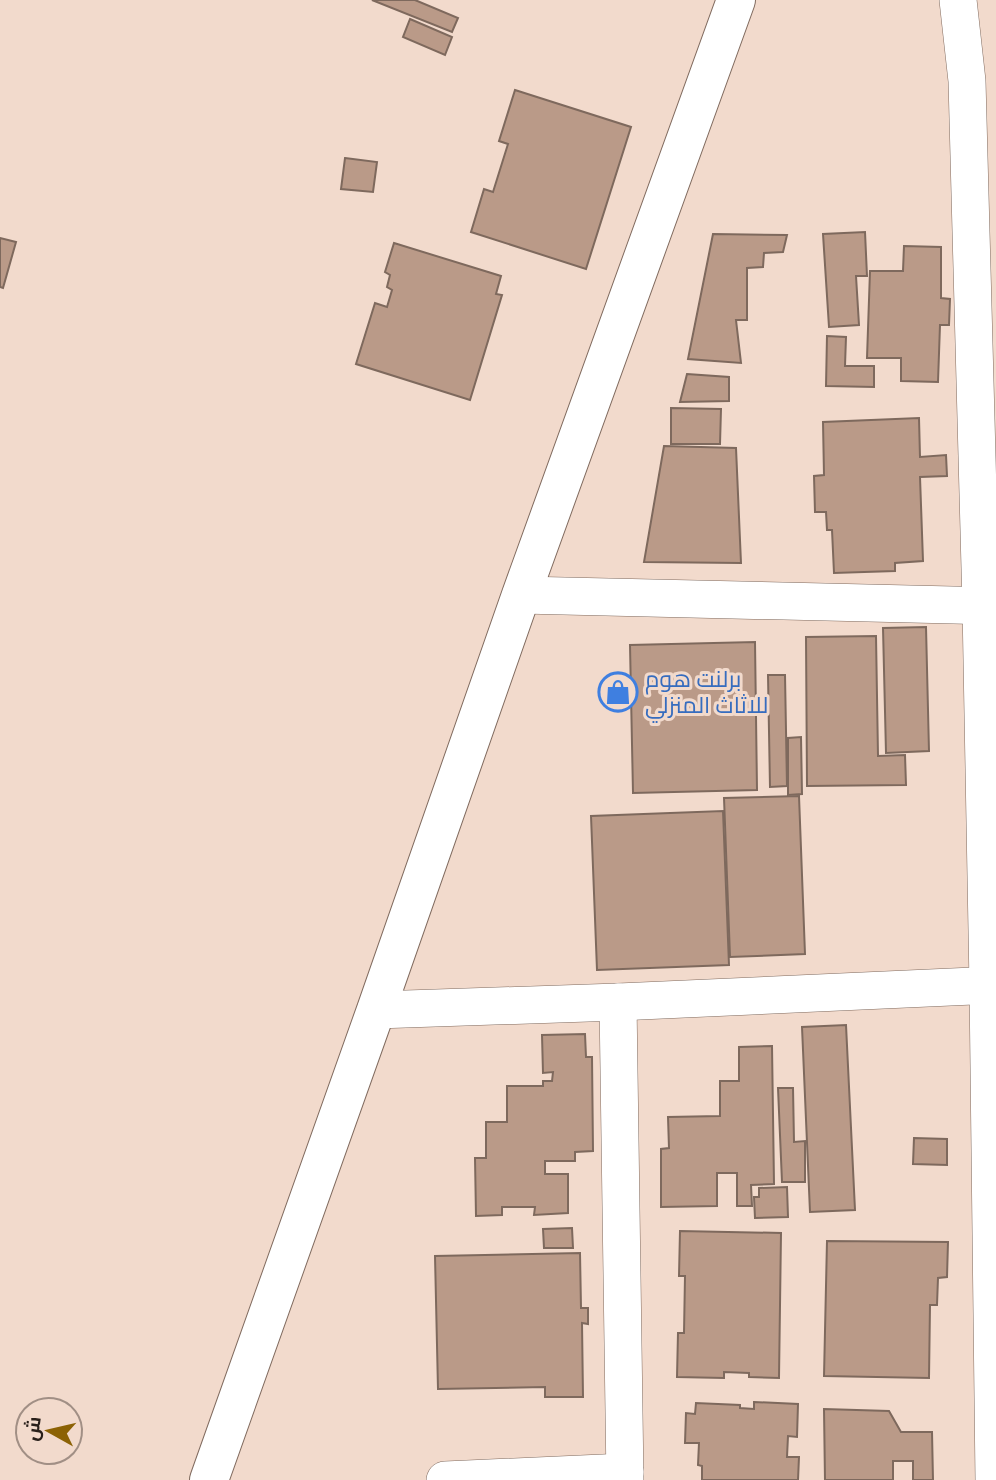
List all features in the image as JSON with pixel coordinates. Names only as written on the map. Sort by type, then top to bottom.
[{"type":"street","points":[[209,1480],[521,595],[736,0]]},
{"type":"street","points":[[958,0],[967,81],[988,606],[994,1480]]},
{"type":"street","points":[[521,595],[988,606]]},
{"type":"street","points":[[376,1010],[992,985]]},
{"type":"street","points":[[445,1480],[625,1476],[618,1002]]},
{"type":"building","points":[[372,0],[415,0],[458,18],[452,32]]},
{"type":"building","points":[[410,19],[452,37],[445,55],[403,37]]},
{"type":"building","points":[[515,90],[631,127],[586,269],[471,232],[484,189],[493,192],[508,144],[499,141]]},
{"type":"building","points":[[345,158],[377,162],[373,192],[341,189]]},
{"type":"building","points":[[865,232],[867,276],[856,276],[859,325],[829,327],[823,234]]},
{"type":"building","points":[[713,234],[787,235],[783,252],[764,253],[763,267],[747,268],[747,320],[736,320],[741,363],[688,359]]},
{"type":"building","points":[[0,238],[16,242],[3,288],[0,287]]},
{"type":"building","points":[[394,243],[501,276],[496,294],[502,295],[470,400],[356,364],[375,303],[387,307],[392,290],[387,287],[390,275],[385,272]]},
{"type":"building","points":[[904,246],[941,247],[941,298],[950,299],[949,325],[940,325],[938,382],[901,381],[901,358],[867,358],[870,271],[903,271]]},
{"type":"building","points":[[827,336],[846,337],[845,366],[874,366],[874,387],[826,386]]},
{"type":"building","points":[[687,374],[729,377],[729,401],[680,402]]},
{"type":"building","points":[[671,408],[721,409],[720,444],[671,444]]},
{"type":"building","points":[[919,418],[920,457],[946,455],[947,476],[920,477],[923,561],[895,563],[895,571],[834,573],[832,530],[827,530],[826,512],[815,512],[814,476],[824,475],[823,422]]},
{"type":"building","points":[[664,446],[736,448],[741,563],[644,562]]},
{"type":"building","points":[[926,627],[929,751],[886,753],[883,628]]},
{"type":"building","points":[[876,636],[878,756],[905,755],[906,785],[807,786],[806,637]]},
{"type":"building","points":[[755,642],[757,790],[633,793],[630,645]]},
{"type":"building","points":[[768,675],[785,675],[787,786],[770,787]]},
{"type":"building","points":[[801,737],[802,794],[788,795],[788,738]]},
{"type":"building","points":[[799,796],[805,954],[730,957],[724,798]]},
{"type":"building","points":[[723,811],[729,965],[597,970],[591,816]]},
{"type":"building","points":[[846,1025],[855,1210],[810,1212],[802,1027]]},
{"type":"building","points":[[585,1034],[586,1057],[592,1057],[593,1151],[575,1152],[575,1161],[545,1161],[545,1174],[568,1174],[568,1213],[534,1215],[535,1207],[502,1207],[502,1215],[476,1216],[475,1158],[486,1158],[486,1122],[507,1122],[507,1086],[543,1086],[543,1081],[552,1081],[553,1072],[543,1073],[542,1035]]},
{"type":"building","points":[[772,1046],[774,1184],[751,1185],[752,1206],[737,1206],[737,1173],[717,1173],[717,1206],[661,1207],[661,1149],[669,1148],[668,1117],[720,1116],[720,1081],[739,1081],[739,1047]]},
{"type":"building","points":[[778,1088],[793,1088],[794,1142],[805,1141],[805,1182],[782,1182]]},
{"type":"building","points":[[914,1138],[947,1139],[947,1165],[913,1164]]},
{"type":"building","points":[[787,1187],[788,1217],[755,1218],[754,1197],[759,1197],[759,1188]]},
{"type":"building","points":[[572,1228],[573,1248],[544,1248],[543,1229]]},
{"type":"building","points":[[680,1231],[781,1233],[779,1378],[749,1377],[749,1373],[724,1372],[724,1378],[677,1377],[678,1333],[684,1333],[685,1276],[679,1276]]},
{"type":"building","points":[[827,1241],[948,1242],[947,1277],[938,1278],[937,1305],[930,1305],[929,1378],[824,1376]]},
{"type":"building","points":[[580,1253],[581,1308],[588,1308],[588,1324],[582,1323],[583,1397],[545,1397],[545,1387],[438,1389],[435,1256]]},
{"type":"building","points":[[754,1402],[798,1404],[797,1437],[788,1436],[787,1457],[799,1457],[798,1480],[702,1480],[702,1466],[698,1465],[699,1443],[685,1443],[686,1413],[695,1414],[696,1403],[740,1405],[740,1408],[754,1409]]},
{"type":"building","points":[[824,1409],[889,1411],[901,1432],[932,1432],[933,1480],[913,1480],[913,1461],[893,1461],[893,1480],[825,1480]]},
{"type":"place","name":"برلنت هوم للاثاث المنزلي","points":[[618,692]]}]
